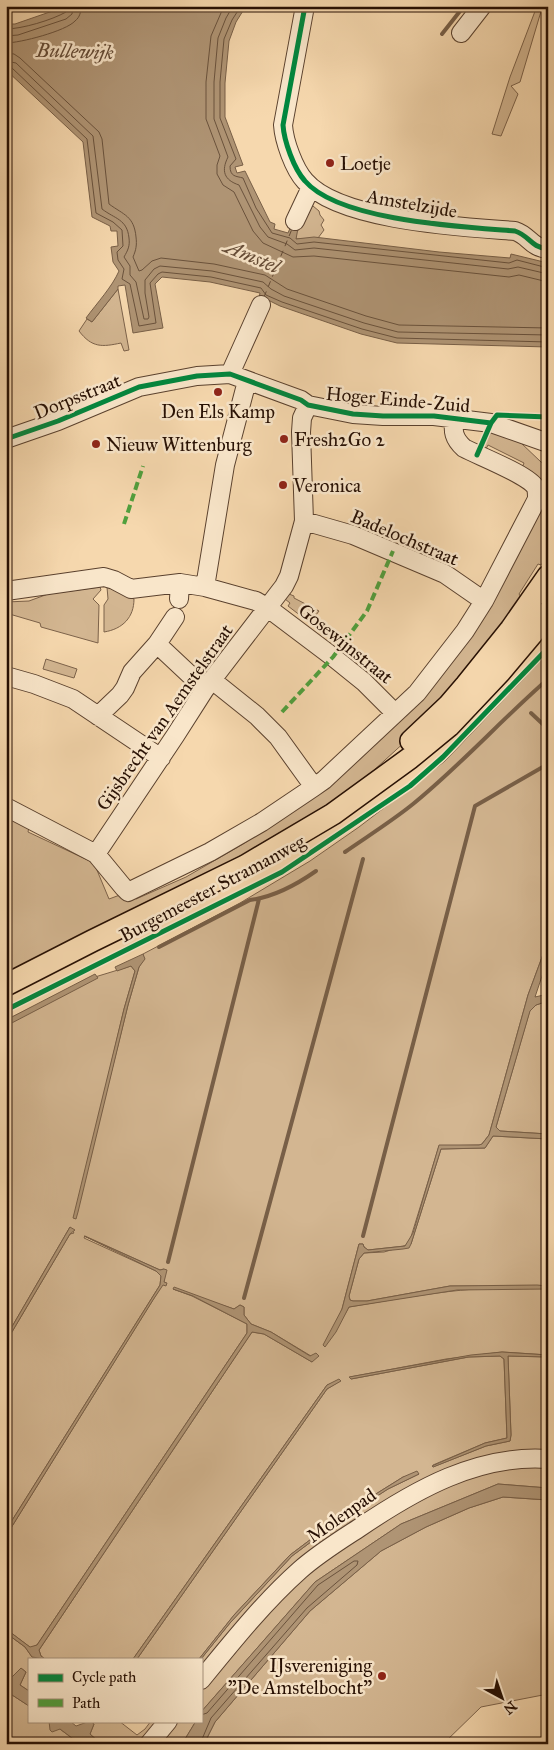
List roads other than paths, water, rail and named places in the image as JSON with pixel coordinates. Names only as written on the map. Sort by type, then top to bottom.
[{"type":"main road","name":"Burgemeester Stramanweg","points":[[367,789],[466,685],[511,630],[548,576]]},
{"type":"main road","name":"Burgemeester Stramanweg","points":[[6,985],[245,866],[333,814],[410,758],[449,726],[500,672],[548,612]]},
{"type":"street","name":"Amstelzijde","points":[[305,6],[283,125],[284,137],[304,181],[332,200],[365,211],[399,219],[515,232],[523,234],[539,248],[548,249]]},
{"type":"street","points":[[461,33],[482,6]]},
{"type":"street","points":[[295,221],[311,187]]},
{"type":"street","points":[[230,374],[261,305]]},
{"type":"street","name":"Dorpsstraat","points":[[6,439],[58,421],[138,387],[197,376],[230,374],[247,380]]},
{"type":"street","points":[[205,587],[226,465],[247,380]]},
{"type":"street","name":"Hoger Einde-Zuid","points":[[247,380],[301,400],[308,405],[353,414],[434,416],[491,423],[548,443]]},
{"type":"street","name":"Gijsbrecht van Aemstelstraat","points":[[96,854],[208,684],[268,608],[289,576],[304,521],[302,418],[308,405]]},
{"type":"street","points":[[6,807],[96,854],[128,892],[210,852],[262,822],[324,780],[417,693],[434,671],[484,601],[537,500],[536,489],[531,482],[464,448],[454,435],[455,419]]},
{"type":"street","name":"Badelochstraat","points":[[304,521],[353,535],[429,566],[445,574],[484,601]]},
{"type":"street","name":"Gosewijnstraat","points":[[6,591],[104,577],[114,580],[131,590],[179,591],[205,587],[256,601],[334,657],[364,682],[395,713]]},
{"type":"street","points":[[98,716],[120,695],[132,672],[157,644],[175,617]]},
{"type":"street","points":[[157,644],[208,684],[257,716],[278,737],[314,787]]},
{"type":"street","points":[[6,676],[73,698],[161,758]]},
{"type":"street","name":"Molenpad","points":[[202,1679],[273,1597],[301,1570],[334,1544],[394,1505],[435,1483],[471,1468],[510,1461],[548,1459]]},
{"type":"street","points":[[149,1744],[167,1722]]},
{"type":"water","points":[[67,6],[246,6],[236,22],[229,41],[225,83],[225,117],[243,165],[235,167],[237,173],[245,171],[270,222],[275,224],[274,229],[288,233],[293,221],[299,223],[296,239],[314,237],[439,252],[510,258],[511,254],[548,263],[548,347],[397,343],[361,334],[280,306],[268,300],[258,303],[260,293],[210,282],[162,277],[155,284],[163,328],[133,333],[125,285],[118,286],[118,289],[92,322],[86,318],[119,271],[113,262],[111,247],[118,246],[117,231],[111,231],[110,226],[92,217],[83,142],[6,70],[8,24],[15,24]]},
{"type":"water","points":[[548,941],[548,958],[535,997],[548,994],[548,1001],[536,1005],[530,1011],[496,1127],[500,1131],[548,1134],[548,1139],[493,1136],[485,1148],[441,1149],[409,1248],[364,1253],[359,1259],[349,1296],[350,1300],[353,1301],[367,1301],[450,1286],[537,1285],[548,1286],[548,1289],[457,1290],[349,1307],[336,1332],[325,1347],[323,1345],[342,1309],[359,1244],[363,1244],[368,1250],[405,1246],[413,1233],[439,1145],[479,1145],[489,1135],[528,995]]},
{"type":"water","points":[[143,954],[145,959],[139,967],[128,1005],[76,1219],[73,1218],[135,971],[131,966],[117,971],[115,967]]},
{"type":"water","points":[[95,974],[98,978],[6,1026],[6,1020]]},
{"type":"water","points":[[70,1227],[75,1230],[70,1234],[6,1342],[6,1337]]},
{"type":"water","points":[[84,1236],[160,1270],[167,1270],[164,1282],[167,1283],[166,1286],[163,1285],[153,1300],[6,1536],[6,1530],[160,1285],[161,1276],[156,1271]]},
{"type":"water","points":[[174,1287],[234,1309],[240,1305],[244,1307],[244,1315],[251,1324],[271,1332],[310,1356],[316,1353],[319,1356],[312,1362],[264,1334],[252,1332],[39,1650],[44,1658],[32,1657],[25,1647],[6,1633],[6,1629],[30,1647],[37,1645],[247,1333],[247,1324],[193,1296],[173,1289]]},
{"type":"water","points":[[502,1352],[548,1355],[548,1357],[508,1356],[510,1441],[486,1446],[433,1467],[485,1443],[507,1438],[504,1359],[500,1356],[468,1357],[351,1379],[349,1377],[471,1355]]},
{"type":"water","points":[[339,1379],[341,1381],[327,1389],[138,1658],[134,1658],[327,1385]]},
{"type":"water","points":[[417,1471],[419,1474],[388,1489],[343,1518],[292,1556],[200,1658],[234,1615],[290,1555],[347,1512],[403,1477]]},
{"type":"water","points":[[498,1484],[548,1488],[548,1500],[503,1497],[469,1508],[426,1527],[381,1551],[310,1611],[215,1722],[204,1744],[182,1744],[195,1722],[202,1722],[202,1711],[315,1582],[401,1524]]},
{"type":"water","points":[[21,1668],[26,1672],[20,1685],[28,1690],[28,1705],[6,1691],[6,1676],[10,1679]]},
{"type":"water","points":[[49,1722],[71,1722],[76,1726],[91,1722],[94,1724],[90,1734],[101,1744],[80,1744],[60,1729],[52,1732]]},
{"type":"waterway","points":[[442,34],[464,6]]},
{"type":"waterway","points":[[345,852],[397,816],[431,789],[548,679]]},
{"type":"waterway","points":[[531,713],[548,729]]},
{"type":"waterway","points":[[363,1236],[475,806],[548,764]]},
{"type":"waterway","points":[[244,1298],[363,859]]},
{"type":"waterway","points":[[159,947],[250,900],[284,890],[316,871]]},
{"type":"waterway","points":[[168,1262],[259,899]]},
{"type":"place","name":"Loetje","points":[[330,163]]},
{"type":"place","name":"Den Els Kamp","points":[[218,392]]},
{"type":"place","name":"Fresh2Go 2","points":[[284,439]]},
{"type":"place","name":"Nieuw Wittenburg","points":[[96,444]]},
{"type":"place","name":"Veronica","points":[[283,485]]},
{"type":"place","name":"IJsvereniging \"De Amstelbocht\"","points":[[382,1676]]},
{"type":"water label","name":"Bullewijk","points":[[75,51]]},
{"type":"water label","name":"Amstel","points":[[252,256]]}]
